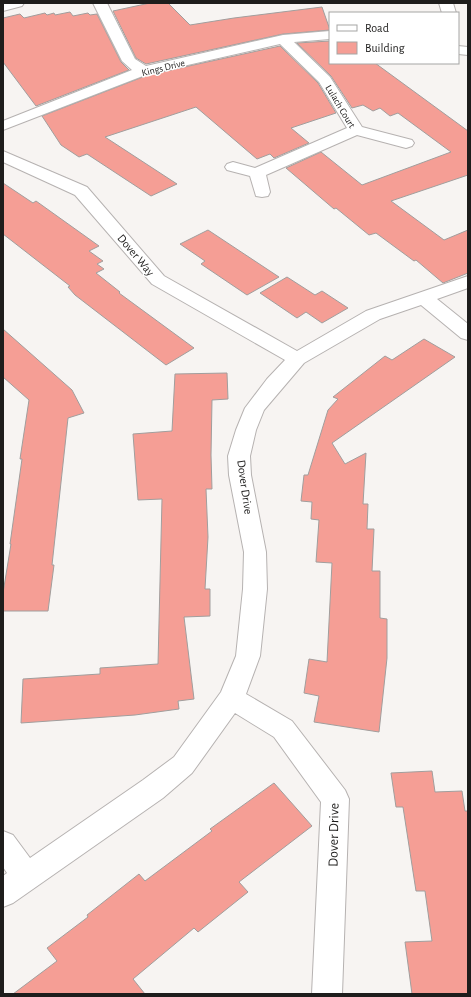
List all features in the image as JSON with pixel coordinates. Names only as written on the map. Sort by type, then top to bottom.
[{"type":"street","points":[[3,7],[17,3]]},
{"type":"street","points":[[100,3],[128,61],[143,71]]},
{"type":"street","name":"Kings Drive","points":[[3,129],[143,71],[283,39],[329,35]]},
{"type":"street","name":"Lulach Court","points":[[257,172],[356,130],[325,80],[283,39]]},
{"type":"street","points":[[356,130],[406,143]]},
{"type":"street","name":"Dover Way","points":[[3,156],[82,191],[158,280],[297,359]]},
{"type":"street","points":[[233,167],[257,172],[262,192]]},
{"type":"street","name":"Dover Drive","points":[[3,892],[153,790],[183,765],[232,698],[248,656],[255,589],[255,552],[240,475],[240,456],[246,430],[255,408],[297,359],[373,315],[468,282]]},
{"type":"street","points":[[424,298],[468,334]]},
{"type":"street","name":"Dover Drive","points":[[232,698],[283,729],[335,799],[327,994]]},
{"type":"street","points":[[3,844],[26,876]]},
{"type":"building","points":[[150,3],[168,3],[190,25],[322,7],[329,30],[283,34],[146,64],[136,58],[113,11]]},
{"type":"building","points":[[70,12],[73,16],[88,13],[90,15],[97,14],[121,62],[129,70],[36,106],[3,62],[3,18],[20,14],[24,18],[45,13],[47,15],[54,13],[55,15]]},
{"type":"building","points":[[329,41],[329,64],[376,64],[468,131],[468,175],[391,201],[444,240],[468,230],[468,273],[443,283],[416,260],[414,261],[376,233],[369,235],[336,208],[334,209],[286,168],[321,152],[362,185],[451,152],[398,113],[390,116],[380,108],[373,111],[363,105],[352,108],[331,76],[297,43]]},
{"type":"building","points":[[280,46],[318,83],[336,113],[291,128],[309,143],[274,158],[270,154],[257,159],[196,107],[105,137],[177,184],[151,196],[87,154],[79,157],[61,145],[42,116],[148,75]]},
{"type":"building","points":[[3,183],[33,203],[36,201],[99,246],[89,251],[103,261],[97,264],[104,269],[96,273],[120,292],[119,293],[194,348],[166,365],[75,295],[68,287],[70,286],[3,234]]},
{"type":"building","points":[[208,230],[279,277],[247,295],[201,264],[205,261],[180,244]]},
{"type":"building","points":[[287,277],[315,295],[322,291],[348,308],[322,323],[306,312],[297,318],[260,293]]},
{"type":"building","points":[[3,329],[72,390],[84,413],[68,418],[52,565],[54,565],[48,611],[3,611],[3,593],[11,544],[22,459],[20,459],[29,400],[3,377]]},
{"type":"building","points":[[424,339],[455,357],[332,443],[345,464],[366,453],[363,504],[368,504],[367,529],[374,529],[372,571],[380,571],[380,618],[387,619],[387,658],[379,732],[314,722],[319,696],[304,693],[309,659],[327,662],[332,563],[316,562],[319,520],[311,519],[312,502],[301,501],[304,475],[308,475],[328,410],[338,399],[333,397],[385,356],[392,360]]},
{"type":"building","points":[[227,373],[228,399],[212,400],[212,489],[206,489],[208,537],[205,589],[210,589],[210,616],[184,617],[194,699],[178,701],[179,709],[135,715],[21,723],[23,679],[100,674],[100,668],[158,664],[162,499],[138,500],[133,434],[172,431],[175,374]]},
{"type":"building","points":[[432,771],[435,792],[462,791],[465,811],[468,811],[468,994],[412,994],[405,942],[432,941],[425,891],[416,891],[403,807],[396,807],[391,773]]},
{"type":"building","points":[[274,783],[312,826],[239,882],[248,892],[198,932],[194,928],[133,979],[145,994],[13,994],[57,961],[47,948],[88,917],[87,915],[139,874],[145,881],[212,831],[210,829]]}]
